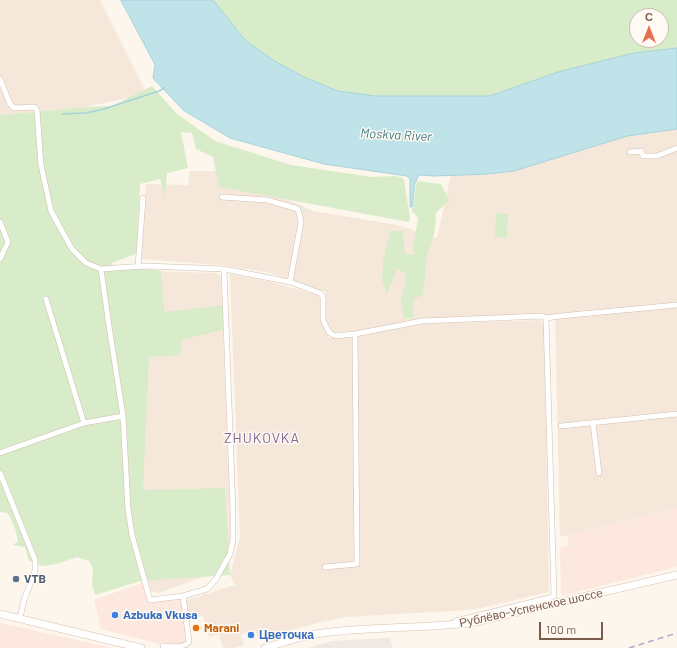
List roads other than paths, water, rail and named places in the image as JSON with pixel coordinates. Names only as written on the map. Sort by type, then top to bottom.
[{"type":"main road","name":"Рублёво-Успенское шоссе","points":[[265,648],[330,632],[437,626],[487,619],[677,575]]},
{"type":"main road","points":[[0,614],[141,648]]},
{"type":"street","points":[[0,79],[10,104],[14,108],[34,107],[37,110],[41,165],[51,210],[72,249],[86,263],[101,269],[138,266],[224,268],[290,282],[320,293],[323,297],[323,320],[329,332],[335,336],[355,334],[422,321],[542,316],[546,318],[677,305]]},
{"type":"street","points":[[630,152],[641,152],[643,156],[657,156],[677,148]]},
{"type":"street","points":[[222,197],[268,200],[298,209],[301,222],[290,282]]},
{"type":"street","points":[[138,266],[143,198]]},
{"type":"street","points":[[0,222],[8,242],[0,260]]},
{"type":"street","points":[[101,269],[123,416],[128,510],[134,542],[150,600],[183,596],[207,589],[216,579],[230,554],[233,540],[233,510],[224,268]]},
{"type":"street","points":[[46,299],[84,424]]},
{"type":"street","points":[[437,626],[554,596],[546,318]]},
{"type":"street","points":[[325,567],[358,564],[355,334]]},
{"type":"street","points":[[561,426],[677,414]]},
{"type":"street","points":[[0,454],[84,424],[123,416]]},
{"type":"street","points":[[593,423],[599,473]]},
{"type":"street","points":[[0,473],[35,560],[35,571],[24,600],[20,618]]},
{"type":"street","points":[[164,647],[185,646],[189,642],[183,596]]},
{"type":"water","name":"Moskva River","points":[[121,0],[213,0],[246,41],[276,62],[306,78],[338,91],[375,96],[490,96],[558,72],[634,53],[677,48],[677,129],[627,136],[514,171],[487,174],[434,176],[419,175],[415,183],[412,207],[410,207],[410,179],[407,176],[324,164],[230,138],[183,110],[153,78],[155,65]]},
{"type":"waterway","points":[[62,114],[86,113],[104,109],[164,88]]},
{"type":"railway","points":[[629,648],[677,633]]},
{"type":"place","name":"VTB","points":[[16,579]]},
{"type":"place","name":"Azbuka Vkusa","points":[[115,615]]},
{"type":"place","name":"Marani","points":[[196,628]]},
{"type":"place","name":"Цветочка","points":[[251,635]]},
{"type":"district","name":"ZHUKOVKA","points":[[262,438]]}]
